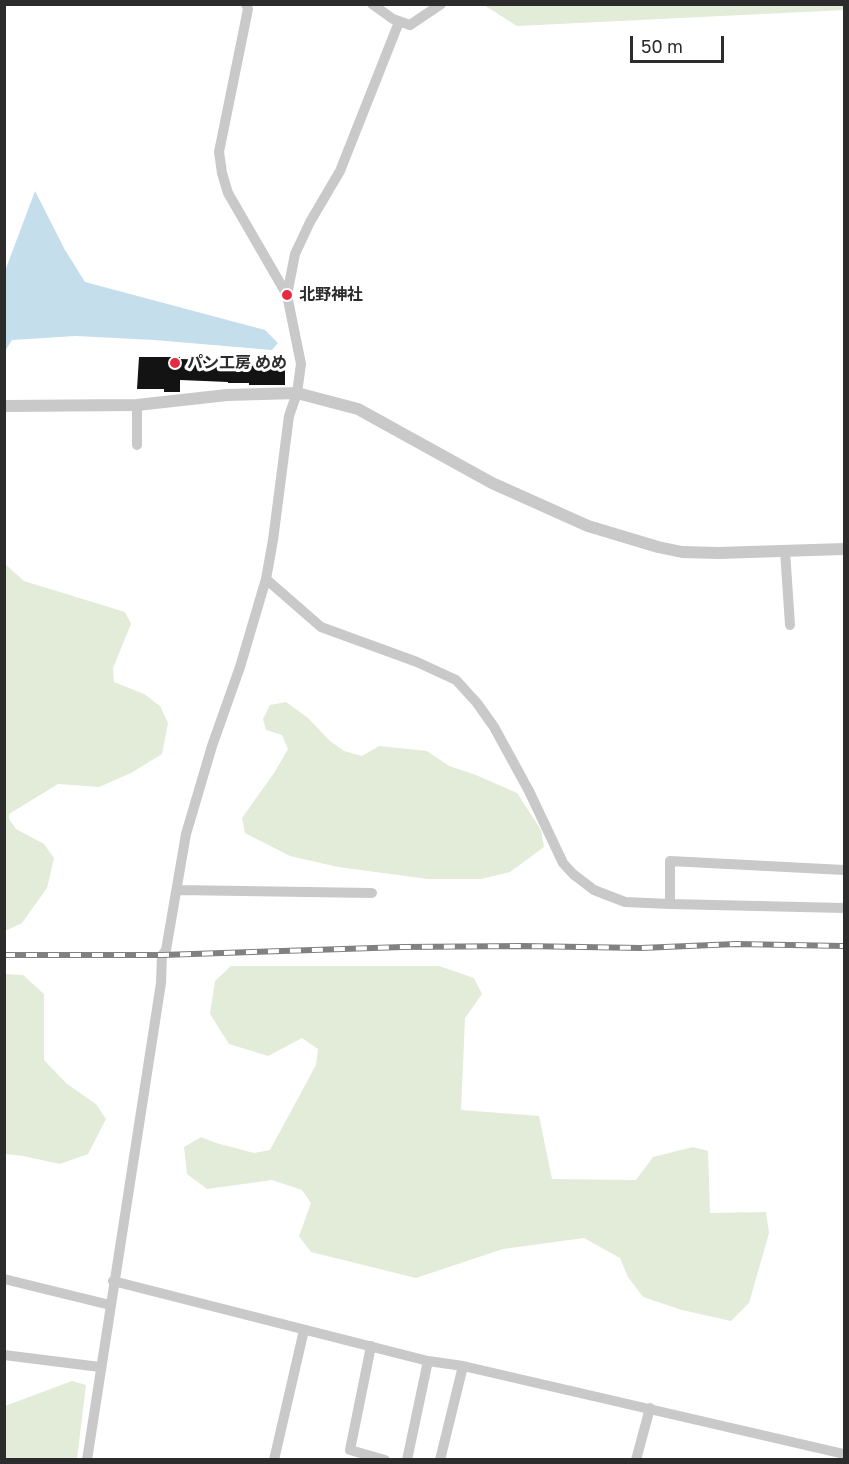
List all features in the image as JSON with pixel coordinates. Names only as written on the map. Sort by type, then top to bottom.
[{"type":"street","points":[[87,1460],[161,983],[162,955],[166,950],[192,810],[240,667],[266,579],[281,487],[289,416],[297,393],[302,364],[287,295],[228,193],[222,173],[219,152],[248,9],[246,4]]},
{"type":"street","points":[[372,4],[399,22],[410,25],[441,4]]},
{"type":"street","points":[[287,295],[295,254],[310,222],[340,171],[399,22]]},
{"type":"street","points":[[4,406],[137,405],[227,395],[297,393],[358,409],[492,483],[588,526],[658,547],[682,552],[718,553],[844,549]]},
{"type":"street","points":[[137,405],[137,445]]},
{"type":"street","points":[[785,551],[790,626]]},
{"type":"street","points":[[266,579],[321,627],[417,662],[456,680],[477,703],[494,727],[529,791],[564,863],[573,874],[594,890],[625,902],[844,908]]},
{"type":"street","points":[[670,904],[670,861],[844,870]]},
{"type":"street","points":[[178,890],[372,893]]},
{"type":"street","points":[[4,1279],[110,1305]]},
{"type":"street","points":[[114,1281],[428,1361],[463,1366],[650,1408],[830,1455],[844,1454]]},
{"type":"street","points":[[273,1460],[304,1330]]},
{"type":"street","points":[[371,1346],[350,1450],[385,1460]]},
{"type":"street","points":[[4,1355],[100,1367]]},
{"type":"street","points":[[407,1460],[428,1361]]},
{"type":"street","points":[[440,1460],[463,1366]]},
{"type":"street","points":[[636,1460],[650,1408]]},
{"type":"green space","points":[[844,4],[844,10],[517,26],[484,5]]},
{"type":"green space","points":[[5,564],[24,581],[125,612],[131,624],[113,668],[114,682],[144,694],[160,706],[168,723],[162,754],[131,773],[99,787],[58,784],[9,814],[9,819],[16,829],[44,844],[54,858],[47,888],[22,923],[5,931]]},
{"type":"green space","points":[[286,702],[308,718],[330,741],[344,751],[362,756],[379,746],[427,751],[449,766],[517,793],[541,830],[544,847],[510,872],[481,879],[428,879],[338,867],[290,856],[245,833],[242,818],[288,749],[282,735],[266,730],[263,719],[270,705]]},
{"type":"green space","points":[[231,966],[439,966],[474,978],[482,994],[465,1018],[461,1110],[539,1116],[552,1179],[636,1180],[653,1157],[693,1147],[708,1151],[710,1213],[766,1212],[769,1233],[749,1303],[731,1321],[682,1310],[643,1297],[628,1277],[620,1258],[584,1238],[503,1249],[416,1278],[311,1252],[299,1236],[311,1203],[302,1190],[272,1180],[207,1189],[187,1174],[184,1147],[201,1137],[254,1153],[270,1150],[316,1065],[318,1049],[302,1038],[268,1056],[229,1044],[210,1014],[215,981]]},
{"type":"green space","points":[[5,974],[23,975],[44,994],[44,1060],[67,1084],[96,1104],[106,1119],[88,1154],[60,1164],[5,1154]]},
{"type":"green space","points":[[72,1381],[86,1385],[77,1459],[5,1459],[5,1406]]},
{"type":"water","points":[[35,191],[65,250],[85,282],[265,330],[278,343],[272,350],[76,336],[12,340],[5,351],[5,271]]},
{"type":"building","points":[[139,357],[215,360],[215,364],[278,364],[278,370],[285,370],[285,385],[180,380],[180,392],[164,392],[164,389],[137,389]]},
{"type":"railway","points":[[4,955],[162,955],[403,947],[641,948],[736,944],[844,946]]},
{"type":"place","name":"北野神社","points":[[287,295]]},
{"type":"place","name":"パン工房 めめ","points":[[175,363]]}]
